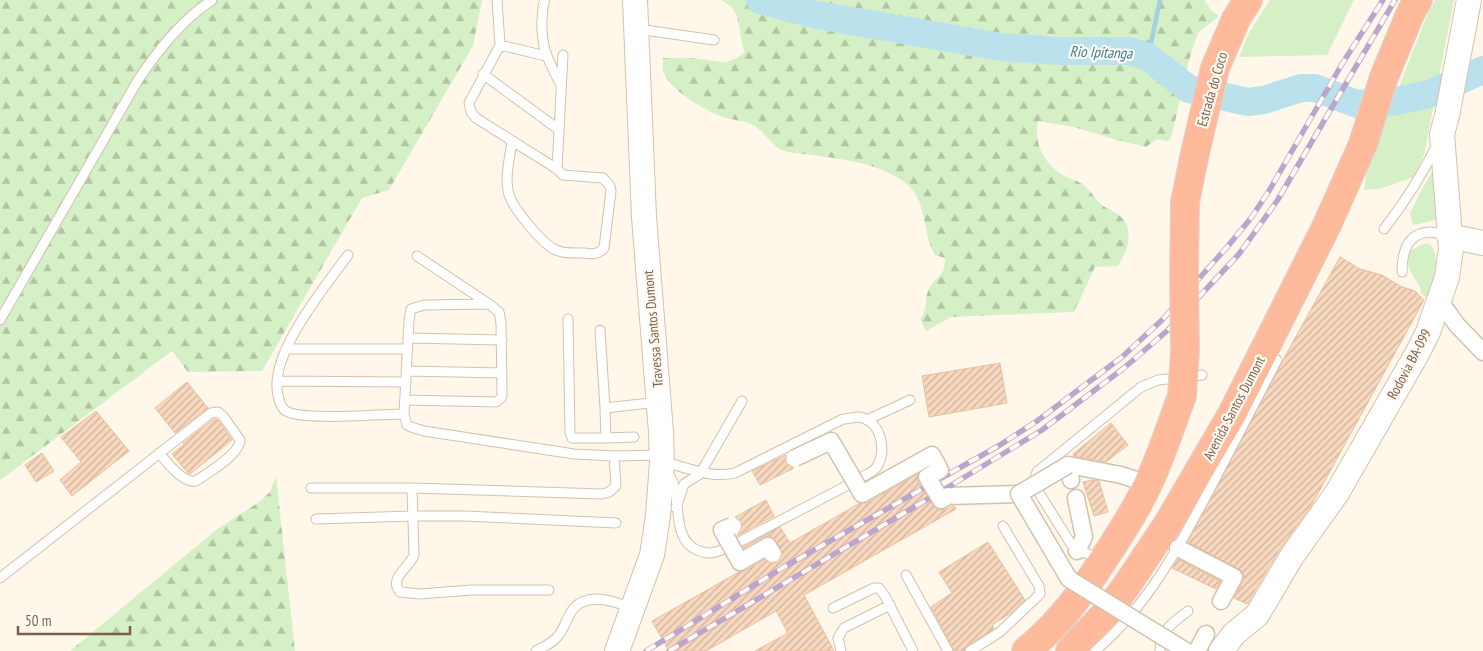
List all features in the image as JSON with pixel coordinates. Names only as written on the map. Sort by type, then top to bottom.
[{"type":"highway","name":"Estrada do Coco","points":[[1149,484],[1182,396],[1185,350],[1185,202],[1195,153],[1215,68],[1236,19],[1248,0]]},
{"type":"highway","name":"Avenida Santos Dumont","points":[[1070,651],[1108,611],[1129,582],[1169,522],[1223,431],[1327,226],[1363,144],[1384,77],[1411,12],[1418,0]]},
{"type":"highway","points":[[1026,651],[1064,616],[1076,601],[1131,517],[1149,484]]},
{"type":"main road","name":"Travessa Santos Dumont","points":[[617,651],[652,555],[658,516],[662,462],[644,217],[636,0]]},
{"type":"main road","name":"Rodovia BA-099","points":[[1213,642],[1234,634],[1257,615],[1292,556],[1337,493],[1428,332],[1447,277],[1451,249],[1444,125],[1469,0]]},
{"type":"main road","points":[[1449,236],[1483,243]]},
{"type":"street","points":[[1439,300],[1457,325],[1483,352]]},
{"type":"street","points":[[795,458],[831,441],[862,494],[932,455],[940,470],[927,477],[941,500],[948,496],[1019,494],[1069,472],[1121,475],[1149,484]]},
{"type":"street","points":[[1019,494],[1069,579],[1186,651]]},
{"type":"street","points":[[1076,498],[1084,536],[1077,551]]},
{"type":"street","points":[[732,526],[722,530],[740,562],[768,546],[772,553]]},
{"type":"street","points":[[1178,548],[1234,577],[1221,601]]},
{"type":"street","points":[[1197,651],[1213,642]]},
{"type":"lane","points":[[0,320],[138,80],[177,29],[194,12],[212,0]]},
{"type":"lane","points":[[497,0],[500,45],[469,103],[471,112],[476,118],[512,141],[557,170],[563,175],[604,178],[611,191],[604,248],[597,254],[554,250],[546,245],[513,205],[507,183],[512,141]]},
{"type":"lane","points":[[545,0],[541,38],[546,56],[561,85]]},
{"type":"lane","points":[[637,28],[714,40]]},
{"type":"lane","points":[[500,45],[546,56]]},
{"type":"lane","points":[[557,170],[563,55]]},
{"type":"lane","points":[[483,74],[558,128]]},
{"type":"lane","points":[[1384,229],[1416,186],[1444,125]]},
{"type":"lane","points":[[1402,272],[1403,251],[1406,244],[1416,236],[1428,232],[1449,236]]},
{"type":"lane","points":[[348,255],[304,316],[287,349],[277,375],[279,402],[283,409],[293,414],[315,416],[404,414]]},
{"type":"lane","points":[[405,400],[496,402],[502,398],[502,340],[498,312],[417,256]]},
{"type":"lane","points":[[489,304],[424,305],[414,307],[410,312],[404,414],[407,425],[411,428],[574,454],[614,456],[662,462],[700,474],[728,475],[735,474],[843,419],[858,417],[867,420],[876,430],[881,439],[882,450],[880,460],[875,468],[860,478]]},
{"type":"lane","points":[[568,320],[571,436],[574,439],[634,437]]},
{"type":"lane","points":[[600,330],[606,438]]},
{"type":"lane","points":[[408,338],[502,340]]},
{"type":"lane","points":[[287,349],[408,349]]},
{"type":"lane","points":[[1095,651],[1144,599],[1178,548],[1277,360]]},
{"type":"lane","points":[[406,371],[502,372]]},
{"type":"lane","points":[[1105,558],[1077,551],[1071,544],[1036,488],[1034,480],[1037,472],[1141,386],[1158,380],[1202,375]]},
{"type":"lane","points":[[277,381],[406,382]]},
{"type":"lane","points":[[867,420],[910,400]]},
{"type":"lane","points":[[676,508],[684,484],[700,474],[742,401]]},
{"type":"lane","points":[[605,408],[659,402]]},
{"type":"lane","points":[[0,578],[159,454],[213,412],[218,412],[223,416],[240,440],[237,450],[225,461],[193,481],[182,476],[159,454]]},
{"type":"lane","points":[[311,488],[412,488],[602,494],[610,492],[616,486],[614,456]]},
{"type":"lane","points":[[662,462],[673,480],[676,508],[683,534],[691,547],[711,554],[726,548]]},
{"type":"lane","points":[[739,542],[850,484]]},
{"type":"lane","points":[[412,488],[414,555],[411,562],[400,573],[397,582],[400,592],[420,594],[471,590],[548,590]]},
{"type":"lane","points":[[316,519],[464,516],[616,523]]},
{"type":"lane","points":[[970,651],[1000,632],[1040,594],[1039,586],[1002,526]]},
{"type":"lane","points":[[906,575],[948,651]]},
{"type":"lane","points":[[833,608],[874,588],[879,588],[890,605],[913,651]]},
{"type":"lane","points":[[536,651],[552,642],[559,635],[573,608],[582,602],[594,599],[612,601],[629,618]]},
{"type":"lane","points":[[841,651],[838,638],[844,628],[890,605]]},
{"type":"lane","points":[[1160,651],[1161,638],[1166,630],[1188,611]]},
{"type":"green space","points":[[0,0],[482,0],[473,46],[389,190],[362,198],[262,371],[188,372],[172,351],[0,480]]},
{"type":"green space","points":[[721,0],[1204,0],[1211,10],[1219,16],[1198,33],[1189,60],[1171,139],[1167,141],[1157,139],[1146,147],[1074,127],[1038,121],[1037,138],[1045,159],[1064,176],[1078,181],[1085,186],[1101,204],[1118,214],[1125,222],[1129,234],[1127,248],[1118,266],[1095,267],[1074,312],[951,317],[926,331],[920,319],[924,312],[929,289],[942,273],[945,258],[935,255],[928,236],[921,206],[911,188],[893,175],[871,166],[847,160],[782,150],[753,125],[720,116],[689,99],[673,86],[664,73],[663,58],[690,58],[723,62],[734,60],[744,52],[737,16],[731,6]]},
{"type":"green space","points":[[1270,0],[1354,0],[1327,55],[1239,57],[1249,33]]},
{"type":"green space","points":[[1435,0],[1454,0],[1424,155],[1414,177],[1379,189],[1364,190],[1367,168],[1426,18]]},
{"type":"green space","points":[[1433,170],[1440,219],[1413,225],[1410,213]]},
{"type":"green space","points":[[1423,244],[1430,244],[1434,250],[1436,264],[1428,299],[1421,293],[1407,261],[1408,252]]},
{"type":"green space","points":[[276,476],[295,651],[70,651],[216,530],[259,502],[270,492]]},
{"type":"building","points":[[1340,257],[1360,269],[1382,275],[1400,286],[1415,291],[1424,300],[1311,506],[1280,549],[1247,604],[1234,598],[1243,581],[1242,571],[1188,542],[1283,360]]},
{"type":"building","points":[[1000,363],[1007,403],[929,417],[922,376]]},
{"type":"building","points":[[187,382],[208,408],[175,433],[155,408]]},
{"type":"building","points":[[96,411],[129,451],[72,496],[60,480],[81,462],[61,437]]},
{"type":"building","points":[[214,419],[218,420],[232,440],[190,474],[172,454]]},
{"type":"building","points":[[1111,423],[1128,445],[1106,462],[1074,456],[1073,454]]},
{"type":"building","points":[[42,453],[54,471],[36,482],[25,465]]},
{"type":"building","points":[[786,455],[786,463],[794,468],[760,485],[752,471]]},
{"type":"building","points":[[918,474],[918,482],[936,508],[942,510],[954,506],[956,509],[804,595],[834,651],[755,651],[788,633],[776,611],[706,651],[669,651],[652,621],[765,559],[771,563],[777,562],[782,554],[777,541],[769,536],[743,547],[780,527],[790,543],[860,503],[867,503]]},
{"type":"building","points":[[1099,481],[1108,512],[1094,516],[1083,482]]},
{"type":"building","points":[[766,500],[774,516],[737,536],[742,527],[741,522],[735,517]]},
{"type":"building","points":[[988,542],[1025,600],[1011,613],[992,625],[994,629],[966,646],[964,651],[954,651],[931,607],[952,593],[939,572]]},
{"type":"building","points":[[1178,559],[1220,581],[1216,589],[1172,568]]},
{"type":"waterway","name":"Rio Ipitanga","points":[[760,0],[817,15],[1001,47],[1058,51],[1130,51],[1148,57],[1189,89],[1248,102],[1264,100],[1301,88],[1315,88],[1357,104],[1397,101],[1429,94],[1483,70]]},
{"type":"waterway","points":[[1148,57],[1160,0]]},
{"type":"railway","points":[[646,651],[784,567],[1000,445],[1037,421],[1122,357],[1162,320],[1251,218],[1269,191],[1342,64],[1383,0]]},
{"type":"railway","points":[[669,651],[1042,430],[1124,368],[1168,330],[1239,254],[1277,201],[1395,0]]}]
